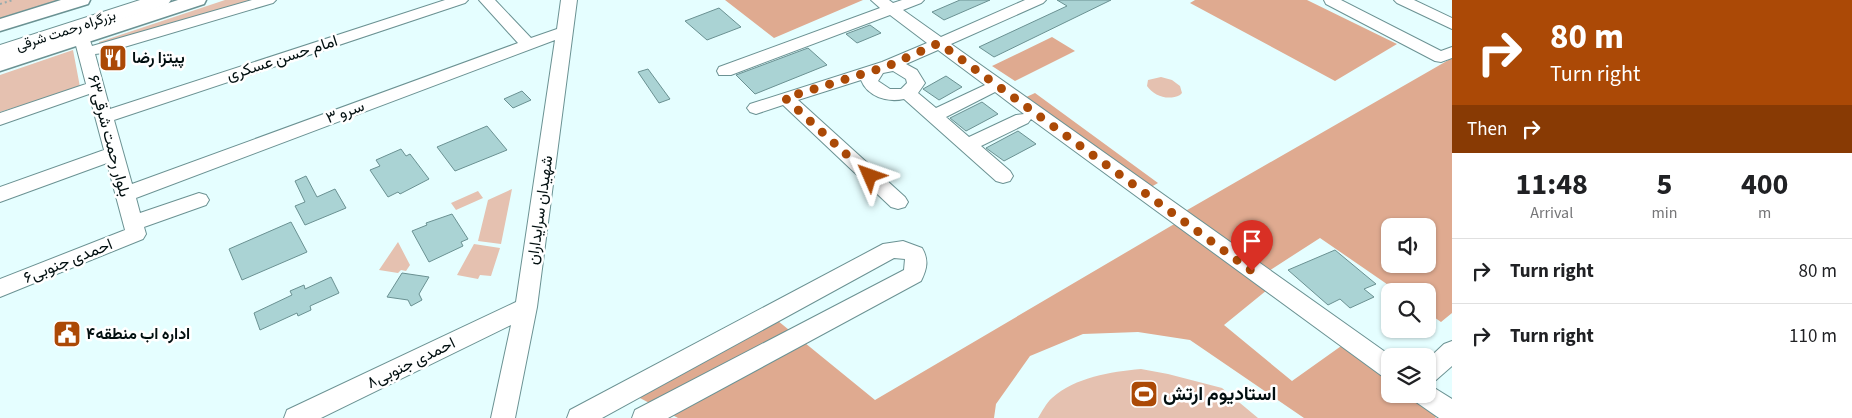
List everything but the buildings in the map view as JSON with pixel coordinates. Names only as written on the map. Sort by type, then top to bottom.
[{"type":"highway","name":"بزرگراه رحمت شرقی","points":[[4,44],[116,0]]},
{"type":"highway","name":"بزرگراه رحمت شرقی","points":[[4,44],[161,0]]},
{"type":"main road","points":[[4,44],[81,0]]},
{"type":"main road","points":[[4,44],[82,38],[197,0]]},
{"type":"street","points":[[98,50],[268,0]]},
{"type":"street","name":"امام حسن عسکری","points":[[104,117],[460,0]]},
{"type":"street","points":[[487,0],[528,44]]},
{"type":"street","name":"شهیدان سرایداران","points":[[503,418],[526,308],[569,0]]},
{"type":"street","points":[[726,71],[886,5],[916,0]]},
{"type":"street","points":[[756,108],[881,68],[1038,0]]},
{"type":"street","points":[[1333,0],[1331,1],[1441,57],[1452,52]]},
{"type":"street","points":[[1402,0],[1452,24]]},
{"type":"street","points":[[886,5],[1381,362]]},
{"type":"street","name":"سرو ۳","points":[[125,194],[566,31]]},
{"type":"street","name":"بلوار رحمت شرقی۶۳","points":[[82,38],[134,229]]},
{"type":"street","points":[[881,68],[906,70],[913,76],[916,84],[908,93],[896,95],[879,91],[869,81],[881,68]]},
{"type":"street","points":[[0,119],[96,86]]},
{"type":"street","points":[[934,116],[988,90]]},
{"type":"street","points":[[908,93],[1003,176]]},
{"type":"street","points":[[785,98],[898,202]]},
{"type":"street","points":[[968,145],[1022,119]]},
{"type":"street","points":[[0,194],[114,153]]},
{"type":"street","name":"احمدی جنوبی۶","points":[[0,288],[199,200]]},
{"type":"street","points":[[587,416],[890,250],[903,249],[915,254],[917,263],[913,275],[644,418]]},
{"type":"street","points":[[814,291],[832,318]]},
{"type":"street","name":"احمدی جنوبی۸","points":[[296,418],[526,308]]},
{"type":"street","points":[[1436,366],[1452,351]]},
{"type":"street","points":[[1436,402],[1452,413]]},
{"type":"path","points":[[0,4],[13,0]]},
{"type":"shaded area","points":[[0,0],[65,0],[0,20]]},
{"type":"shaded area","points":[[225,0],[260,0],[100,48],[99,42]]},
{"type":"shaded area","points":[[725,0],[863,0],[774,38]]},
{"type":"shaded area","points":[[1195,0],[1307,0],[1397,44],[1335,81],[1190,3]]},
{"type":"shaded area","points":[[1052,37],[1075,51],[1015,81],[992,66]]},
{"type":"shaded area","points":[[73,50],[80,87],[0,112],[0,75]]},
{"type":"shaded area","points":[[1452,58],[1452,313],[1441,322],[1436,319],[1436,283],[1385,283],[1320,238],[1264,274],[1182,213]]},
{"type":"shaded area","points":[[1161,77],[1172,80],[1180,86],[1182,93],[1171,98],[1157,95],[1150,90],[1147,86],[1148,80]]},
{"type":"shaded area","points":[[1035,93],[1158,183],[1144,191],[1022,99]]},
{"type":"shaded area","points":[[512,189],[501,244],[478,241],[488,200]]},
{"type":"shaded area","points":[[478,191],[483,198],[456,210],[451,203]]},
{"type":"shaded area","points":[[1176,223],[1267,290],[1224,325],[1292,381],[1344,344],[1381,369],[1381,403],[1430,403],[1442,411],[1435,418],[1304,418],[1190,340],[1138,332],[1083,334],[1030,356],[996,404],[994,418],[678,418],[638,397],[767,312],[875,400]]},
{"type":"shaded area","points":[[398,242],[410,265],[406,271],[401,270],[398,273],[379,270]]},
{"type":"shaded area","points":[[474,244],[500,248],[491,276],[480,275],[478,279],[457,275]]},
{"type":"shaded area","name":"استادیوم ارتش","points":[[1141,369],[1222,388],[1258,418],[1038,418],[1050,400],[1072,385],[1106,374]]},
{"type":"place","name":"پیتزا رضا","points":[[113,58]]},
{"type":"place","name":"اداره اب منطقه۴","points":[[67,334]]},
{"type":"place","name":"استادیوم ارتش","points":[[1144,394]]},
{"type":"route","points":[[870,176],[785,98],[888,66],[939,43],[1252,271]]}]
